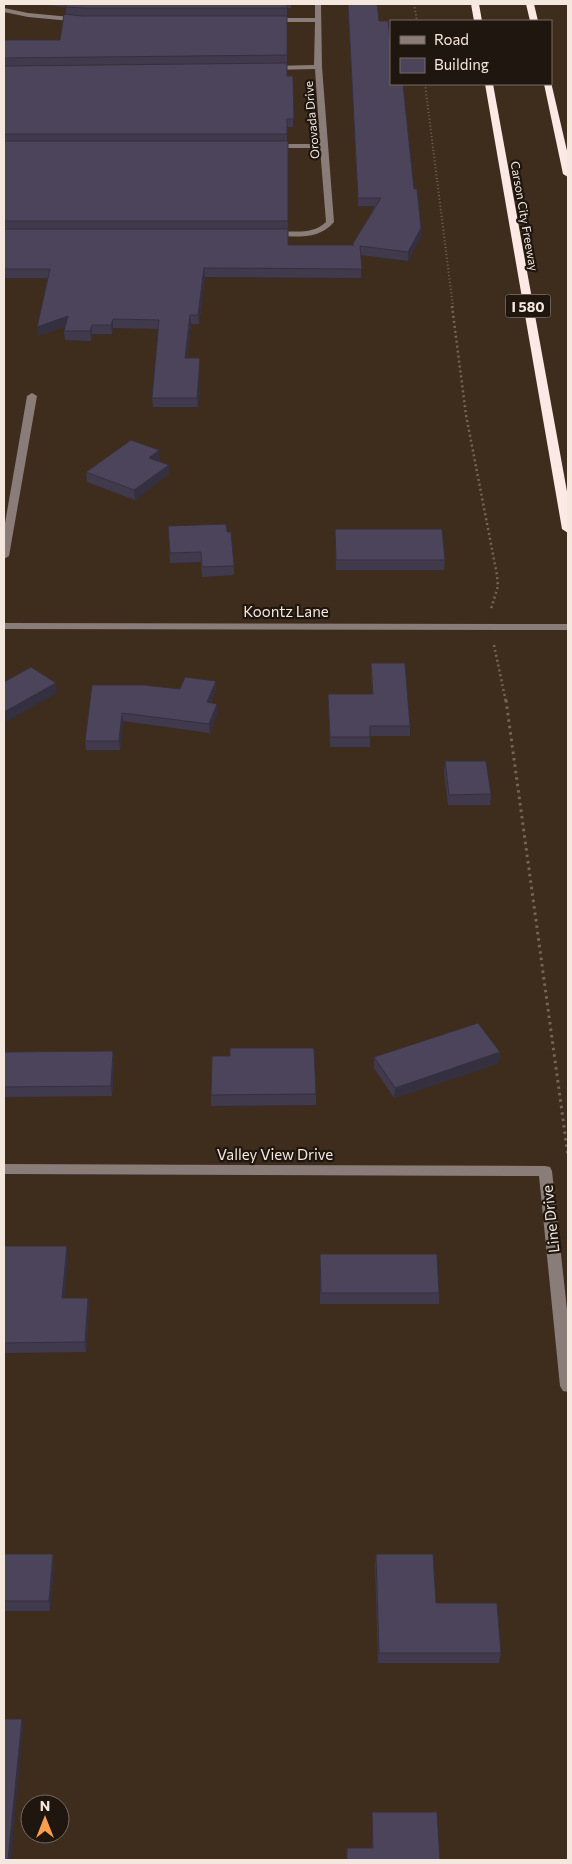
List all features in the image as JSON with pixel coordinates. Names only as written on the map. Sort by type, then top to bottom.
[{"type":"highway","points":[[475,4],[478,20]]},
{"type":"highway","points":[[530,4],[534,20]]},
{"type":"highway","name":"Carson City Freeway","points":[[489,85],[568,529]]},
{"type":"highway","points":[[548,85],[568,174]]},
{"type":"street","name":"Orovada Drive","points":[[266,234],[305,234],[321,230],[330,222],[318,68],[318,4]]},
{"type":"street","points":[[4,10],[28,15],[93,20]]},
{"type":"street","points":[[258,20],[318,20]]},
{"type":"street","points":[[259,68],[318,68]]},
{"type":"street","points":[[262,146],[325,146]]},
{"type":"street","points":[[4,556],[32,396]]},
{"type":"street","name":"Koontz Lane","points":[[4,626],[568,627]]},
{"type":"street","name":"Valley View Drive","points":[[4,1169],[545,1171]]},
{"type":"street","name":"Line Drive","points":[[545,1171],[568,1386]]},
{"type":"path","points":[[414,4],[417,20]]},
{"type":"building","points":[[66,4],[287,4],[287,8],[83,8],[66,7]]},
{"type":"building","points":[[348,4],[377,4],[379,21],[388,21],[390,85],[403,85],[414,189],[417,189],[421,228],[408,252],[360,246],[362,269],[204,268],[198,315],[190,315],[185,358],[200,358],[197,398],[152,398],[159,320],[113,319],[111,325],[92,325],[90,331],[64,331],[68,316],[37,327],[50,269],[4,269],[4,229],[288,229],[288,245],[352,245],[381,198],[358,198]]},
{"type":"building","points":[[64,14],[82,16],[287,16],[287,55],[4,58],[4,40],[60,40]]},
{"type":"building","points":[[287,63],[287,76],[293,76],[294,119],[287,119],[287,134],[4,134],[4,66]]},
{"type":"building","points":[[4,141],[288,141],[288,221],[4,221]]},
{"type":"building","points":[[131,440],[159,450],[149,458],[169,465],[134,490],[86,472]]},
{"type":"building","points":[[226,524],[227,532],[231,532],[234,566],[202,567],[201,552],[170,553],[168,526]]},
{"type":"building","points":[[335,529],[442,529],[445,560],[336,560]]},
{"type":"building","points":[[371,663],[405,663],[410,726],[370,726],[370,737],[330,737],[328,694],[373,694]]},
{"type":"building","points":[[31,667],[56,683],[4,712],[4,682]]},
{"type":"building","points":[[185,677],[216,681],[207,702],[217,704],[209,724],[122,713],[119,741],[85,741],[92,685],[144,685],[180,689]]},
{"type":"building","points":[[445,761],[486,761],[491,794],[449,795]]},
{"type":"building","points":[[478,1023],[500,1052],[395,1088],[374,1057]]},
{"type":"building","points":[[230,1048],[314,1048],[316,1094],[211,1095],[212,1056],[230,1056]]},
{"type":"building","points":[[113,1051],[111,1086],[4,1087],[4,1052]]},
{"type":"building","points":[[4,1246],[67,1246],[62,1298],[88,1298],[85,1342],[4,1343]]},
{"type":"building","points":[[320,1254],[437,1254],[439,1293],[321,1293]]},
{"type":"building","points":[[4,1554],[53,1554],[49,1601],[4,1601]]},
{"type":"building","points":[[376,1554],[433,1554],[436,1603],[497,1603],[501,1653],[379,1653]]},
{"type":"building","points":[[4,1719],[22,1719],[8,1860],[4,1860]]},
{"type":"building","points":[[372,1812],[437,1812],[440,1860],[347,1860],[347,1848],[373,1848]]}]
